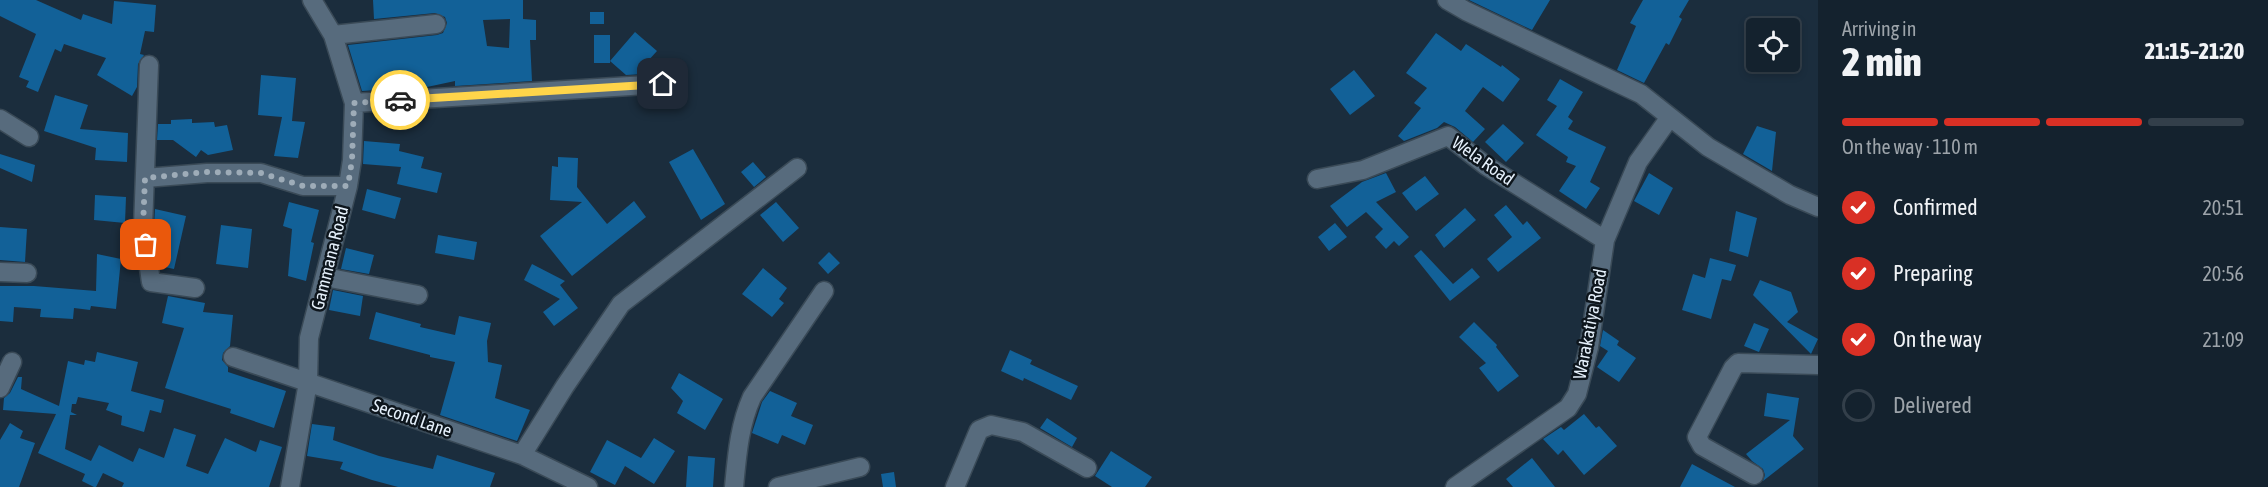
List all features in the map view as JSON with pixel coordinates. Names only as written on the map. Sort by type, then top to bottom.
[{"type":"street","name":"Gammana Road","points":[[290,487],[308,382],[309,338],[348,186],[352,160],[354,103],[333,35],[321,11],[312,0]]},
{"type":"street","points":[[1447,0],[1641,94],[1708,147],[1790,195],[1818,207]]},
{"type":"street","points":[[333,35],[436,24]]},
{"type":"street","points":[[149,65],[143,227],[151,282],[195,288]]},
{"type":"street","points":[[354,103],[663,84]]},
{"type":"street","name":"Warakatiya Road","points":[[1455,487],[1568,408],[1577,394],[1589,347],[1605,240],[1638,162],[1670,117]]},
{"type":"street","points":[[0,118],[29,137]]},
{"type":"street","name":"Wela Road","points":[[1317,179],[1362,171],[1448,136],[1485,165],[1605,240]]},
{"type":"street","points":[[522,455],[565,386],[621,304],[797,168]]},
{"type":"street","points":[[145,178],[207,172],[261,173],[303,186],[348,186]]},
{"type":"street","points":[[0,272],[27,273]]},
{"type":"street","points":[[325,277],[418,294]]},
{"type":"street","points":[[734,487],[739,440],[752,397],[824,291]]},
{"type":"street","name":"Second Lane","points":[[233,357],[522,455],[588,487]]},
{"type":"street","points":[[0,388],[12,362]]},
{"type":"street","points":[[1754,476],[1702,446],[1697,437],[1733,368],[1738,363],[1818,365]]},
{"type":"street","points":[[955,487],[979,430],[991,425],[1023,432],[1087,468]]},
{"type":"street","points":[[778,487],[860,467]]},
{"type":"building","points":[[0,0],[36,0],[81,20],[83,14],[112,24],[114,1],[156,5],[154,32],[145,31],[140,54],[144,55],[138,64],[137,87],[132,96],[97,75],[106,58],[64,44],[61,52],[55,49],[38,92],[26,87],[29,81],[19,77],[36,34],[0,16]]},
{"type":"building","points":[[373,0],[523,0],[523,19],[536,20],[536,40],[530,40],[532,81],[455,86],[455,81],[427,87],[362,91],[348,45],[437,35],[443,33],[447,23],[445,17],[435,13],[374,19]],"holes":[[[510,19],[509,48],[487,46],[483,20]]]},
{"type":"building","points":[[1469,0],[1550,0],[1532,30]]},
{"type":"building","points":[[1643,0],[1689,0],[1679,17],[1682,19],[1669,45],[1666,43],[1644,83],[1617,70],[1636,26],[1630,23]]},
{"type":"building","points":[[590,12],[604,12],[604,24],[590,24]]},
{"type":"building","points":[[635,32],[657,51],[647,62],[651,65],[644,74],[626,75],[610,61]]},
{"type":"building","points":[[1436,33],[1461,51],[1466,44],[1501,67],[1502,65],[1520,79],[1503,102],[1483,87],[1465,111],[1485,129],[1473,142],[1455,127],[1444,122],[1437,128],[1404,141],[1398,136],[1421,108],[1414,103],[1427,88],[1406,73]]},
{"type":"building","points":[[594,35],[610,35],[610,63],[594,63]]},
{"type":"building","points":[[1354,70],[1375,96],[1350,115],[1330,89]]},
{"type":"building","points":[[261,75],[296,78],[292,121],[305,122],[298,158],[274,156],[282,117],[258,115]]},
{"type":"building","points":[[1560,79],[1583,92],[1568,117],[1573,121],[1568,129],[1606,147],[1590,182],[1600,188],[1586,209],[1559,191],[1576,166],[1566,162],[1568,157],[1536,135],[1557,106],[1547,100]]},
{"type":"building","points":[[55,95],[88,105],[80,129],[128,133],[127,162],[95,160],[96,148],[44,131]]},
{"type":"building","points":[[192,119],[192,123],[214,122],[215,127],[227,125],[233,150],[208,155],[201,150],[196,157],[173,140],[157,140],[158,124],[171,124],[171,120]]},
{"type":"building","points":[[1503,124],[1524,143],[1506,162],[1485,142]]},
{"type":"building","points":[[1757,126],[1776,132],[1772,171],[1743,154]]},
{"type":"building","points":[[364,141],[400,144],[399,151],[424,157],[421,168],[442,173],[437,193],[397,184],[401,167],[363,164]]},
{"type":"building","points":[[693,149],[725,204],[701,220],[669,162]]},
{"type":"building","points":[[0,154],[35,165],[32,182],[0,168]]},
{"type":"building","points":[[558,157],[578,158],[577,187],[607,224],[634,201],[646,217],[572,276],[540,236],[582,202],[550,200],[552,166],[558,167]]},
{"type":"building","points":[[753,162],[766,177],[754,187],[741,172]]},
{"type":"building","points":[[1386,173],[1396,192],[1376,202],[1409,237],[1399,246],[1394,241],[1386,249],[1375,237],[1383,229],[1366,212],[1347,227],[1330,206],[1362,182]]},
{"type":"building","points":[[1649,173],[1673,188],[1659,215],[1634,201]]},
{"type":"building","points":[[1425,176],[1439,194],[1416,211],[1402,193]]},
{"type":"building","points":[[367,189],[401,198],[395,219],[362,210]]},
{"type":"building","points":[[95,195],[126,197],[125,223],[94,220]]},
{"type":"building","points":[[289,202],[319,210],[311,242],[314,243],[306,281],[288,276],[292,229],[283,226]]},
{"type":"building","points":[[776,202],[799,228],[783,242],[760,215]]},
{"type":"building","points":[[1506,205],[1523,225],[1527,221],[1541,238],[1498,272],[1487,259],[1512,237],[1494,215]]},
{"type":"building","points":[[1465,208],[1476,220],[1444,248],[1435,235]]},
{"type":"building","points":[[155,209],[186,216],[174,269],[160,266],[154,226]]},
{"type":"building","points":[[1736,211],[1757,218],[1748,257],[1729,251]]},
{"type":"building","points":[[1335,223],[1347,237],[1329,251],[1318,237]]},
{"type":"building","points":[[221,225],[252,229],[248,268],[216,264]]},
{"type":"building","points":[[0,227],[27,229],[25,262],[0,260]]},
{"type":"building","points":[[438,235],[477,242],[474,260],[435,253]]},
{"type":"building","points":[[346,248],[374,255],[369,274],[341,269]]},
{"type":"building","points":[[1421,250],[1453,284],[1472,268],[1480,277],[1450,301],[1414,256]]},
{"type":"building","points":[[829,252],[840,263],[828,274],[818,263]]},
{"type":"building","points":[[97,254],[121,259],[116,309],[91,306],[90,310],[74,308],[73,319],[40,317],[41,309],[14,307],[13,322],[0,321],[0,286],[96,291]]},
{"type":"building","points":[[1710,258],[1736,265],[1731,281],[1722,279],[1711,319],[1682,310],[1693,274],[1705,278]]},
{"type":"building","points":[[532,264],[565,281],[560,285],[578,308],[554,326],[543,312],[560,299],[524,280]]},
{"type":"building","points":[[763,268],[787,288],[779,299],[784,303],[772,317],[742,294]]},
{"type":"building","points":[[1760,280],[1791,292],[1798,312],[1787,322],[1818,339],[1811,354],[1753,295]]},
{"type":"building","points":[[333,290],[363,296],[360,316],[329,310]]},
{"type":"building","points":[[168,296],[205,303],[203,312],[233,315],[230,346],[223,353],[222,360],[228,367],[228,372],[286,391],[274,428],[230,413],[231,409],[165,388],[184,328],[162,323]]},
{"type":"building","points":[[376,312],[421,324],[420,327],[455,335],[459,316],[491,323],[487,341],[488,362],[502,365],[495,398],[530,410],[517,441],[440,415],[455,362],[369,339]]},
{"type":"building","points":[[1474,322],[1497,345],[1496,347],[1519,376],[1498,392],[1479,368],[1486,363],[1459,337]]},
{"type":"building","points":[[1754,323],[1769,329],[1759,352],[1744,346]]},
{"type":"building","points":[[1603,330],[1619,341],[1617,345],[1636,358],[1619,382],[1597,367],[1608,351],[1600,346]]},
{"type":"building","points":[[1010,350],[1032,360],[1030,364],[1078,386],[1071,400],[1024,378],[1023,381],[1001,371]]},
{"type":"building","points":[[97,352],[138,362],[131,391],[164,400],[161,413],[150,410],[144,432],[121,425],[122,416],[106,410],[109,403],[78,397],[76,404],[72,404],[71,412],[77,415],[70,415],[65,449],[91,461],[99,445],[133,462],[139,448],[164,458],[174,428],[196,435],[186,466],[208,474],[225,438],[256,452],[260,440],[282,447],[269,487],[122,487],[124,483],[103,473],[94,487],[82,481],[85,474],[38,453],[56,414],[3,410],[4,398],[10,393],[18,377],[22,377],[21,389],[59,406],[68,361],[84,365],[85,360],[95,362]]},
{"type":"building","points":[[679,373],[723,399],[705,430],[677,413],[683,401],[671,388]]},
{"type":"building","points":[[770,391],[797,403],[791,416],[813,425],[805,445],[782,435],[778,444],[752,433],[762,402]]},
{"type":"building","points":[[1767,393],[1799,398],[1793,436],[1804,449],[1763,481],[1765,475],[1763,469],[1746,454],[1790,420],[1764,416]]},
{"type":"building","points":[[1584,414],[1596,428],[1599,426],[1617,446],[1584,475],[1563,450],[1558,455],[1543,439],[1561,427],[1564,430]]},
{"type":"building","points":[[1047,418],[1077,438],[1072,447],[1040,428]]},
{"type":"building","points":[[10,423],[23,431],[20,438],[35,443],[19,487],[0,487],[0,440]]},
{"type":"building","points":[[312,424],[335,427],[333,440],[379,456],[433,469],[437,455],[495,473],[490,487],[398,487],[340,469],[343,462],[307,456]]},
{"type":"building","points":[[654,438],[675,451],[654,484],[625,466],[615,485],[590,472],[607,440],[641,458]]},
{"type":"building","points":[[1111,451],[1152,477],[1145,487],[1112,487],[1095,476]]},
{"type":"building","points":[[688,456],[715,458],[713,487],[686,487]]},
{"type":"building","points":[[1532,458],[1555,487],[1513,487],[1506,479]]},
{"type":"building","points":[[1692,464],[1735,487],[1680,487]]},
{"type":"building","points":[[894,472],[896,487],[883,487],[881,474]]},
{"type":"way so far","points":[[146,245],[143,227],[145,178],[207,172],[261,173],[303,186],[348,186],[352,160],[354,103],[400,100]]},
{"type":"route","points":[[400,100],[663,84]]}]
